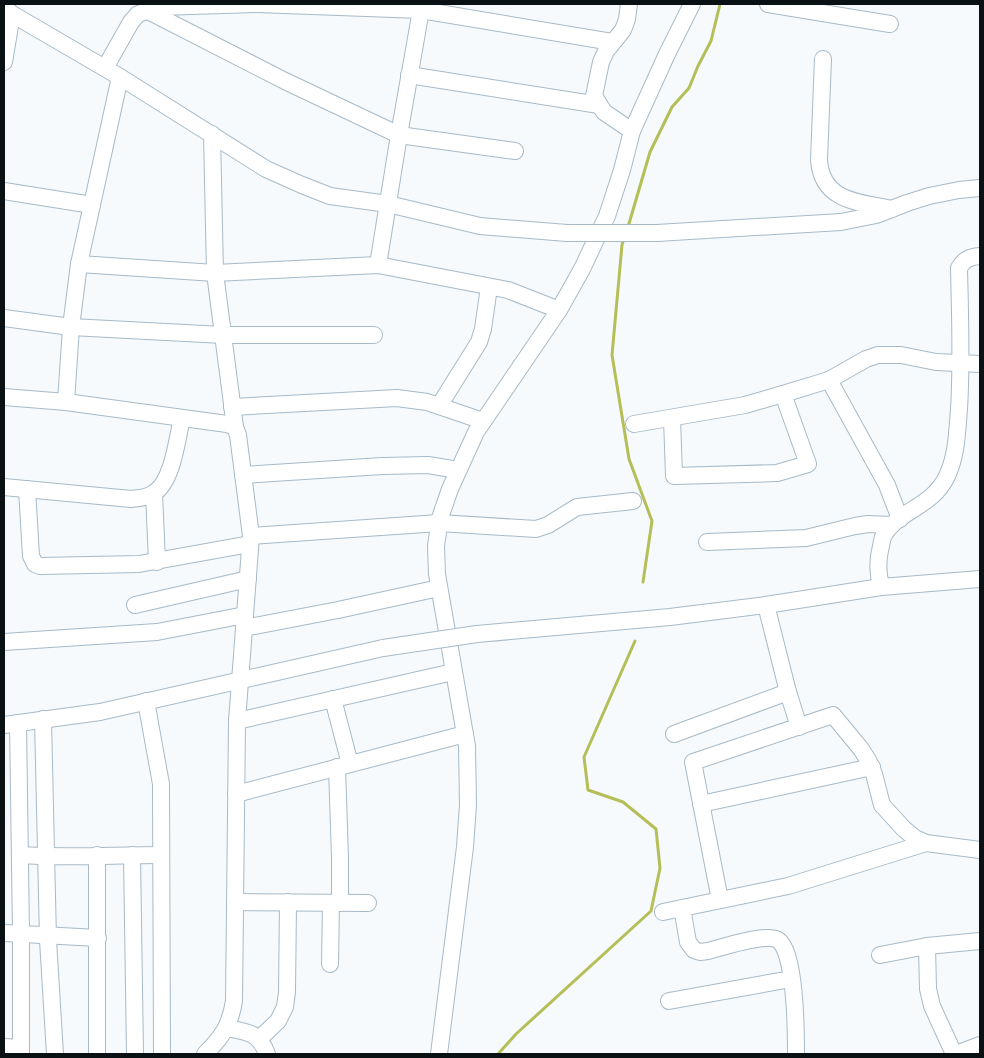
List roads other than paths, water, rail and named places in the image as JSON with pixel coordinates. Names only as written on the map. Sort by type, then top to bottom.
[{"type":"street","points":[[105,68],[131,22],[138,14],[160,7],[221,4],[401,6],[612,42]]},
{"type":"street","points":[[629,4],[623,30],[612,42],[601,62],[594,96],[604,112],[632,131]]},
{"type":"street","points":[[439,1054],[465,847],[468,805],[467,746],[439,588],[436,546],[439,523],[450,489],[476,432],[559,310],[582,270],[607,216],[632,131],[692,4]]},
{"type":"street","points":[[768,4],[890,24]]},
{"type":"street","points":[[146,10],[285,81],[399,135],[515,151]]},
{"type":"street","points":[[378,265],[421,10]]},
{"type":"street","points":[[4,62],[6,12],[120,77],[266,169],[302,186],[330,196],[388,204],[480,226],[567,233],[657,233],[841,222],[876,215],[929,196],[980,188]]},
{"type":"street","points":[[823,60],[819,171],[824,182],[833,192],[848,200],[892,209]]},
{"type":"street","points":[[410,75],[599,105]]},
{"type":"street","points":[[66,402],[71,327],[79,264],[120,77]]},
{"type":"street","points":[[205,1054],[218,1041],[227,1028],[232,1016],[234,1001],[237,721],[250,540],[238,435],[232,407],[215,273],[212,134]]},
{"type":"street","points":[[4,190],[92,205]]},
{"type":"street","points":[[881,587],[877,569],[878,554],[884,535],[896,522],[938,492],[947,478],[953,461],[957,439],[962,364],[959,268],[963,261],[980,256]]},
{"type":"street","points":[[79,264],[215,273],[378,265],[508,290],[559,310]]},
{"type":"street","points":[[439,406],[479,342],[483,329],[489,286]]},
{"type":"street","points":[[4,318],[71,327],[223,335],[374,335]]},
{"type":"street","points":[[634,424],[745,405],[829,380],[866,359],[878,355],[901,355],[936,362],[980,364]]},
{"type":"street","points":[[829,380],[887,485],[896,522]]},
{"type":"street","points":[[672,418],[674,476],[777,473],[808,464],[783,394]]},
{"type":"street","points":[[4,397],[66,402],[227,424],[235,427]]},
{"type":"street","points":[[232,407],[397,398],[426,402],[483,421]]},
{"type":"street","points":[[4,487],[131,499],[142,498],[154,493],[162,486],[170,470],[182,418]]},
{"type":"street","points":[[243,475],[382,466],[428,465],[458,470]]},
{"type":"street","points":[[27,489],[31,556],[35,564],[40,566],[139,564],[157,562],[250,540],[439,523],[536,529],[548,525],[577,507],[633,500]]},
{"type":"street","points":[[154,493],[157,562]]},
{"type":"street","points":[[707,542],[806,538],[855,526],[896,522]]},
{"type":"street","points":[[135,605],[248,579]]},
{"type":"street","points":[[15,1050],[21,934],[20,855],[11,724],[100,712],[383,648],[477,634],[670,617],[766,605],[881,587],[980,579]]},
{"type":"street","points":[[4,642],[156,632],[244,622],[338,610],[439,588]]},
{"type":"street","points":[[766,605],[788,692],[799,726]]},
{"type":"street","points":[[237,721],[453,672]]},
{"type":"street","points":[[674,734],[788,692]]},
{"type":"street","points":[[330,964],[340,858],[343,765],[333,700]]},
{"type":"street","points":[[146,702],[161,784],[162,1054]]},
{"type":"street","points":[[720,900],[693,762],[833,715],[861,749],[872,767],[882,805],[904,829],[915,838],[926,843],[980,850]]},
{"type":"street","points":[[43,720],[48,935],[56,1054]]},
{"type":"street","points":[[236,794],[464,734]]},
{"type":"street","points":[[701,804],[872,767]]},
{"type":"street","points":[[663,912],[788,886],[926,843]]},
{"type":"street","points":[[20,855],[46,857],[161,855]]},
{"type":"street","points":[[97,855],[97,1054]]},
{"type":"street","points":[[132,855],[135,1054]]},
{"type":"street","points":[[235,902],[368,903]]},
{"type":"street","points":[[259,1039],[278,1021],[284,1008],[287,992],[288,902]]},
{"type":"street","points":[[682,908],[688,942],[694,950],[700,952],[708,951],[765,937],[782,942],[786,949],[791,978],[796,1022],[796,1054]]},
{"type":"street","points":[[4,933],[98,938]]},
{"type":"street","points":[[880,954],[927,946],[980,941]]},
{"type":"street","points":[[927,946],[928,989],[932,1006],[955,1054],[980,1045]]},
{"type":"street","points":[[669,1001],[791,978]]},
{"type":"street","points":[[227,1028],[254,1034],[264,1046],[267,1054]]},
{"type":"waterway","points":[[628,227],[650,152],[672,107],[689,88],[711,41],[720,4]]},
{"type":"waterway","points":[[624,238],[612,355],[629,459],[652,521],[643,582]]},
{"type":"waterway","points":[[498,1054],[516,1034],[651,911],[660,868],[656,829],[623,802],[588,790],[584,757],[635,641]]}]
